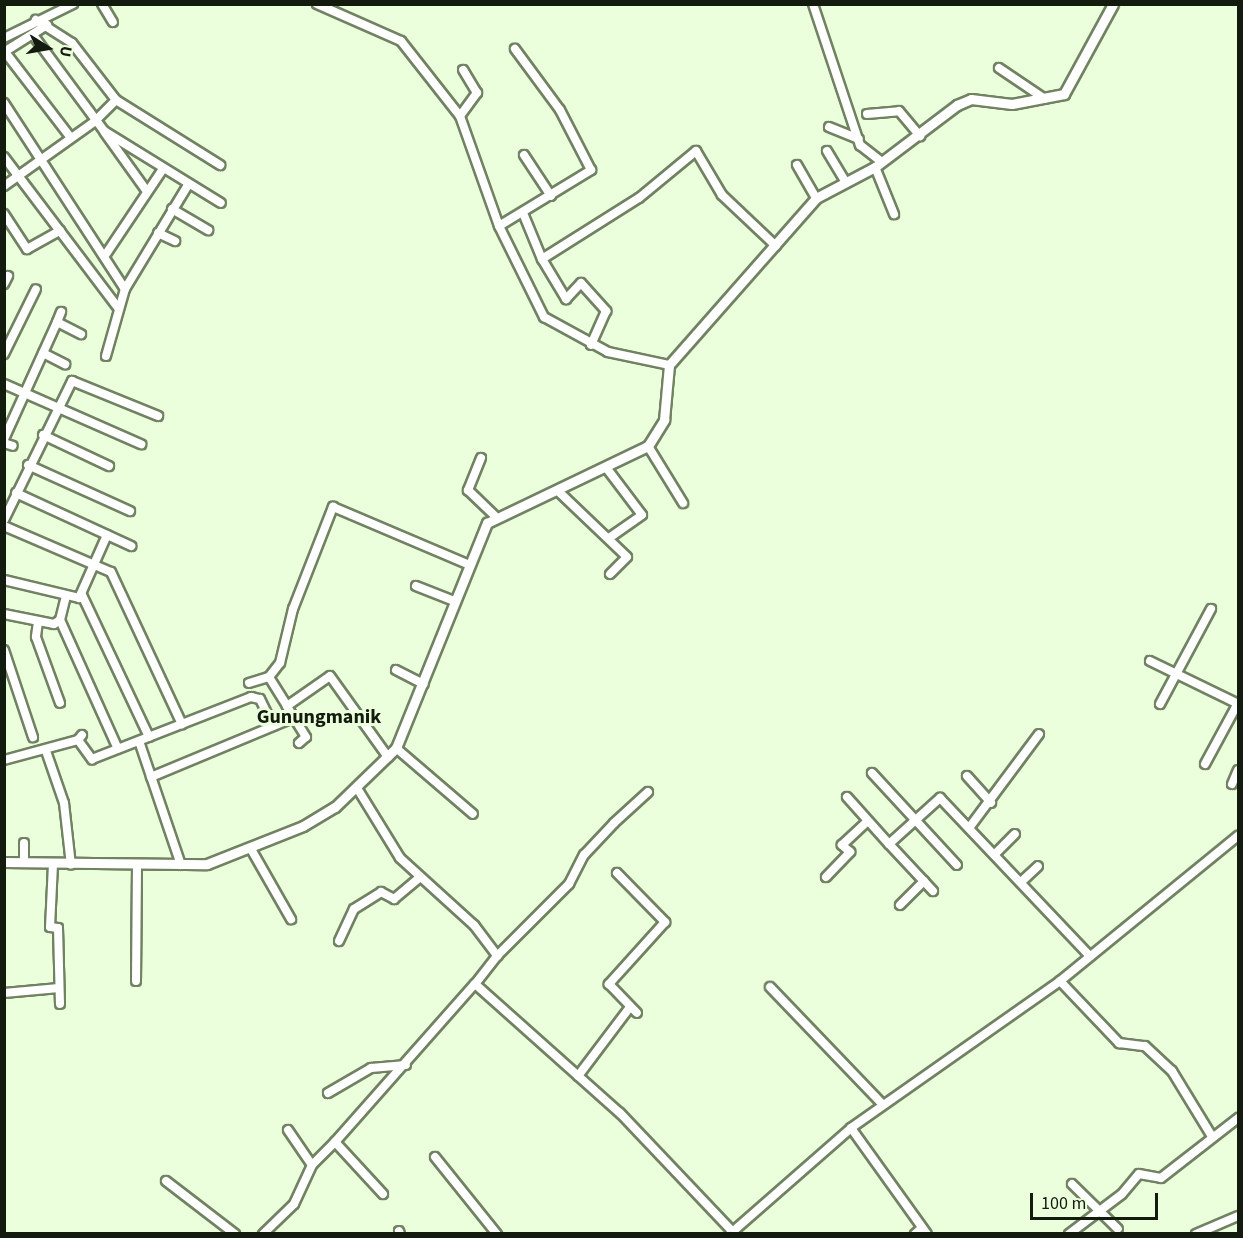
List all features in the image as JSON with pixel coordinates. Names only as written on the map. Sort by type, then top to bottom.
[{"type":"street","points":[[4,38],[36,20],[73,4]]},
{"type":"street","points":[[102,4],[113,22]]},
{"type":"street","points":[[316,4],[401,41],[460,116],[499,226],[544,317],[591,345],[669,365]]},
{"type":"street","points":[[813,4],[859,139],[878,165],[894,214]]},
{"type":"street","points":[[4,862],[24,861],[70,865],[181,865],[251,849],[320,818],[357,788],[396,748],[424,684],[480,531],[495,516],[608,470],[648,446],[664,420],[669,365],[816,198],[878,165],[971,99],[1012,104],[1046,100],[1064,94],[1113,4]]},
{"type":"street","points":[[36,20],[72,43],[116,100],[220,165]]},
{"type":"street","points":[[47,25],[5,52],[71,138]]},
{"type":"street","points":[[33,35],[94,122],[104,131],[188,185],[221,203]]},
{"type":"street","points":[[499,226],[591,170],[560,110],[515,49]]},
{"type":"street","points":[[999,68],[1046,100]]},
{"type":"street","points":[[460,116],[477,93],[463,70]]},
{"type":"street","points":[[4,186],[94,122],[116,100]]},
{"type":"street","points":[[4,103],[44,158],[106,254],[112,275],[125,289]]},
{"type":"street","points":[[867,114],[899,111],[920,136]]},
{"type":"street","points":[[829,127],[859,139]]},
{"type":"street","points":[[104,131],[146,190]]},
{"type":"street","points":[[542,259],[639,198],[696,151],[722,195],[776,246]]},
{"type":"street","points":[[827,151],[846,183]]},
{"type":"street","points":[[524,155],[551,196]]},
{"type":"street","points":[[4,157],[118,308]]},
{"type":"street","points":[[796,165],[816,198]]},
{"type":"street","points":[[106,254],[146,190],[163,169]]},
{"type":"street","points":[[106,356],[125,289],[188,185]]},
{"type":"street","points":[[172,209],[208,230]]},
{"type":"street","points":[[523,213],[542,259],[566,299],[581,284],[606,310],[591,345]]},
{"type":"street","points":[[4,214],[27,249],[60,231]]},
{"type":"street","points":[[158,233],[175,242]]},
{"type":"street","points":[[4,354],[36,289]]},
{"type":"street","points":[[7,443],[25,393],[61,312]]},
{"type":"street","points":[[57,322],[81,334]]},
{"type":"street","points":[[43,354],[65,364]]},
{"type":"street","points":[[5,515],[67,385],[80,381],[158,416]]},
{"type":"street","points":[[4,384],[141,444]]},
{"type":"street","points":[[42,435],[109,466]]},
{"type":"street","points":[[648,446],[683,503]]},
{"type":"street","points":[[482,458],[468,490],[495,516]]},
{"type":"street","points":[[28,465],[130,511]]},
{"type":"street","points":[[608,470],[642,515],[609,538]]},
{"type":"street","points":[[558,491],[609,538],[628,559],[610,574]]},
{"type":"street","points":[[16,493],[131,546]]},
{"type":"street","points":[[249,683],[268,677],[283,655],[293,609],[333,507],[467,564]]},
{"type":"street","points":[[4,526],[95,565],[115,578],[182,724]]},
{"type":"street","points":[[107,535],[82,595],[149,737]]},
{"type":"street","points":[[4,580],[66,596],[82,595]]},
{"type":"street","points":[[416,586],[454,601]]},
{"type":"street","points":[[66,596],[60,620],[118,749]]},
{"type":"street","points":[[1160,704],[1211,609]]},
{"type":"street","points":[[4,614],[38,622],[60,620]]},
{"type":"street","points":[[38,622],[36,637],[60,703]]},
{"type":"street","points":[[4,650],[7,668],[33,737]]},
{"type":"street","points":[[1150,661],[1238,704],[1205,764]]},
{"type":"street","points":[[396,670],[424,684]]},
{"type":"street","points":[[287,706],[330,676],[388,757]]},
{"type":"street","points":[[268,677],[306,737],[299,743]]},
{"type":"street","points":[[4,760],[46,751],[80,737],[88,759],[251,696],[263,704],[273,726]]},
{"type":"street","points":[[152,777],[288,720]]},
{"type":"street","points":[[969,828],[991,803],[1039,734]]},
{"type":"street","points":[[139,741],[181,865]]},
{"type":"street","points":[[396,748],[473,814]]},
{"type":"street","points":[[46,751],[64,803],[70,865]]},
{"type":"street","points":[[1232,784],[1239,770]]},
{"type":"street","points":[[872,773],[918,820],[957,865]]},
{"type":"street","points":[[967,776],[991,803]]},
{"type":"street","points":[[357,788],[391,845],[420,877],[474,925],[497,956]]},
{"type":"street","points":[[263,1233],[294,1204],[312,1166],[406,1065],[497,956],[569,884],[584,855],[648,792]]},
{"type":"street","points":[[847,797],[933,891]]},
{"type":"street","points":[[889,844],[940,798],[1090,956]]},
{"type":"street","points":[[826,877],[850,852],[842,844],[868,821]]},
{"type":"street","points":[[994,854],[1015,834]]},
{"type":"street","points":[[475,984],[663,1156],[732,1233],[851,1128],[1060,981],[1239,836]]},
{"type":"street","points":[[24,843],[24,861]]},
{"type":"street","points":[[251,849],[291,919]]},
{"type":"street","points":[[53,864],[50,927],[58,928],[60,1004]]},
{"type":"street","points":[[136,864],[136,981]]},
{"type":"street","points":[[1022,882],[1038,866]]},
{"type":"street","points":[[617,873],[665,922],[609,984],[637,1013]]},
{"type":"street","points":[[339,941],[354,909],[381,892],[392,899],[420,877]]},
{"type":"street","points":[[900,905],[924,881]]},
{"type":"street","points":[[1060,981],[1119,1043],[1145,1046],[1172,1071],[1211,1135]]},
{"type":"street","points":[[770,987],[883,1105]]},
{"type":"street","points":[[4,993],[59,988]]},
{"type":"street","points":[[578,1076],[630,1007]]},
{"type":"street","points":[[327,1093],[371,1068],[406,1065]]},
{"type":"street","points":[[1069,1233],[1139,1174],[1161,1178],[1211,1135],[1239,1118]]},
{"type":"street","points":[[851,1128],[924,1231],[915,1233]]},
{"type":"street","points":[[288,1130],[312,1166]]},
{"type":"street","points":[[334,1142],[383,1194]]},
{"type":"street","points":[[435,1157],[497,1233]]},
{"type":"street","points":[[166,1181],[235,1233]]},
{"type":"street","points":[[1072,1184],[1096,1211],[1118,1229]]},
{"type":"street","points":[[1196,1233],[1239,1216]]},
{"type":"district","name":"Gunungmanik","points":[[319,717]]}]
